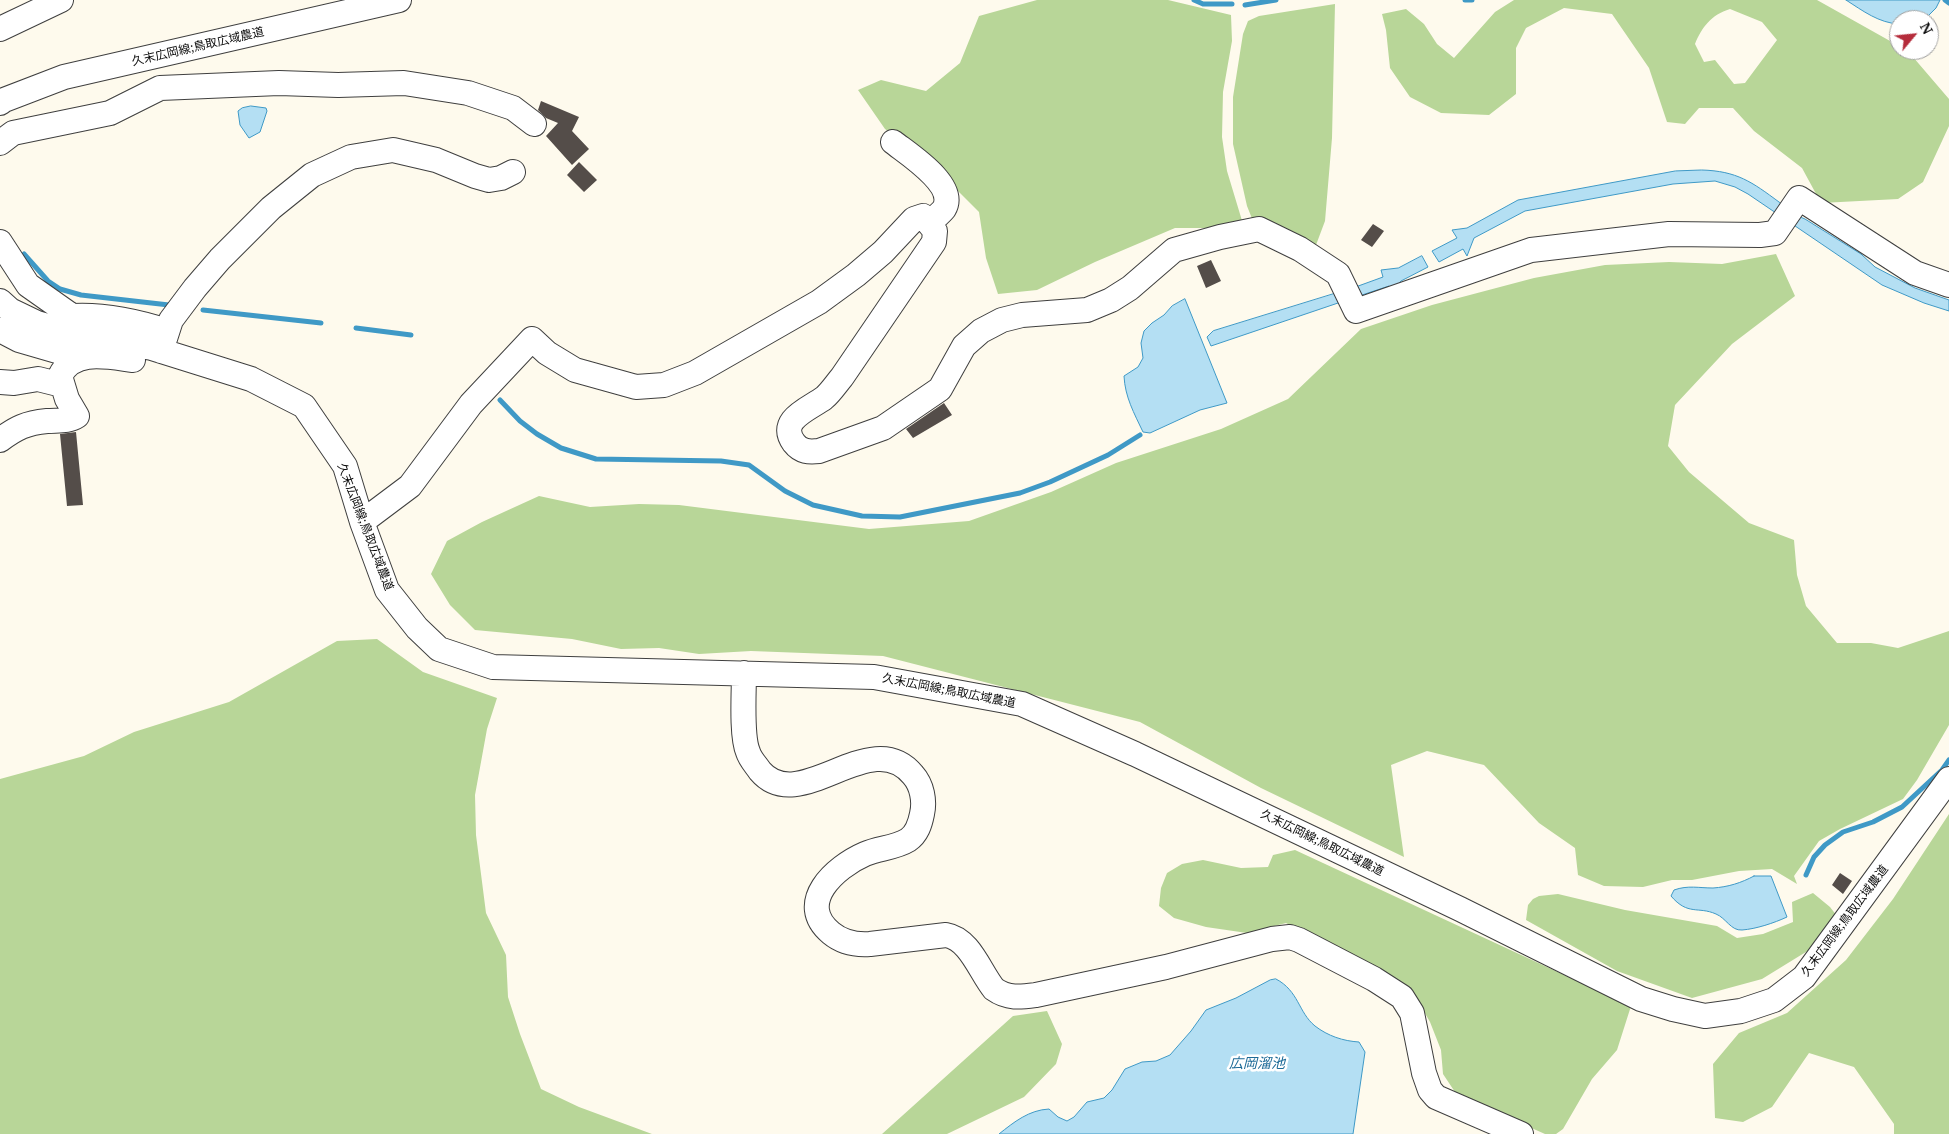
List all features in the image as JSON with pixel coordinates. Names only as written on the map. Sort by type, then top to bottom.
[{"type":"street","points":[[0,29],[62,0]]},
{"type":"street","name":"久末広岡線;鳥取広域農道","points":[[0,103],[64,77],[399,0]]},
{"type":"street","points":[[0,143],[13,134],[110,113],[160,88],[279,83],[338,85],[404,83],[468,92],[513,108],[534,124]]},
{"type":"street","points":[[893,142],[941,182],[947,196],[944,208],[930,223]]},
{"type":"street","points":[[157,348],[171,320],[220,259],[271,208],[312,175],[351,157],[393,150],[436,160],[489,180],[501,178],[513,172]]},
{"type":"street","points":[[362,522],[410,486],[471,404],[532,339],[547,352],[575,370],[636,387],[664,385],[695,373],[819,302],[856,275],[883,252],[914,219],[924,216],[935,231],[934,242],[842,377],[824,397],[794,418],[790,425],[790,432],[792,440],[799,449],[809,452],[819,451],[883,428],[940,388],[964,346],[981,331],[1002,320],[1022,315],[1087,310],[1111,300],[1130,288],[1174,250],[1220,237],[1259,229],[1300,249],[1338,274],[1356,311],[1530,250],[1668,234],[1760,235],[1775,233],[1799,198],[1915,273],[1949,285]]},
{"type":"street","points":[[0,242],[28,286],[78,337]]},
{"type":"street","name":"久末広岡線;鳥取広域農道","points":[[0,302],[10,310],[78,337],[157,348],[251,379],[304,406],[345,466],[362,522],[388,590],[417,628],[439,649],[493,667],[874,677],[1022,704],[1144,758],[1451,905],[1641,999],[1673,1009],[1705,1016],[1741,1011],[1774,1000],[1804,977],[1949,779]]},
{"type":"street","points":[[0,330],[19,340],[78,337]]},
{"type":"street","points":[[0,440],[20,426],[46,421],[71,420],[77,416],[62,386],[60,376],[78,337]]},
{"type":"street","points":[[0,382],[14,383],[38,379],[62,386]]},
{"type":"street","points":[[744,673],[747,750],[757,766],[768,778],[782,785],[797,784],[859,763],[880,759],[902,764],[916,777],[921,788],[923,809],[918,828],[914,834],[899,844],[852,860],[838,871],[821,891],[817,908],[819,918],[825,927],[839,938],[849,943],[865,945],[946,935],[953,936],[967,949],[994,989],[1000,994],[1017,997],[1036,995],[1166,967],[1272,939],[1290,937],[1374,980],[1402,997],[1412,1013],[1424,1073],[1430,1090],[1436,1097],[1521,1134]]},
{"type":"green space","points":[[1037,0],[1168,0],[1231,15],[1232,41],[1223,92],[1222,137],[1227,171],[1243,224],[1236,228],[1175,228],[1095,262],[1037,290],[998,294],[986,258],[979,212],[926,159],[885,129],[858,90],[881,80],[926,91],[960,63],[979,16]]},
{"type":"green space","points":[[1514,0],[1817,0],[1889,40],[1889,60],[1916,60],[1949,99],[1949,126],[1923,182],[1898,199],[1821,203],[1802,168],[1754,131],[1733,108],[1699,108],[1685,124],[1667,122],[1649,68],[1612,14],[1564,8],[1526,28],[1516,48],[1516,94],[1489,115],[1441,113],[1410,97],[1390,68],[1386,30],[1382,14],[1406,9],[1424,24],[1437,44],[1454,58],[1495,12]],"holes":[[[1730,9],[1762,22],[1777,40],[1745,83],[1734,84],[1715,60],[1704,62],[1695,44],[1708,22]]]},
{"type":"green space","points":[[1335,4],[1332,138],[1325,221],[1313,253],[1253,221],[1247,206],[1233,144],[1233,97],[1243,34],[1248,21],[1259,16]]},
{"type":"green space","points":[[1776,254],[1795,296],[1732,344],[1675,405],[1668,446],[1689,472],[1749,523],[1794,540],[1797,575],[1806,606],[1837,643],[1871,643],[1898,648],[1949,631],[1949,725],[1917,780],[1903,799],[1819,841],[1794,876],[1797,884],[1772,869],[1739,871],[1692,880],[1672,880],[1643,887],[1604,886],[1578,875],[1575,848],[1539,823],[1484,765],[1427,751],[1391,765],[1404,857],[1261,788],[1140,722],[883,656],[751,651],[699,654],[659,648],[621,649],[572,639],[475,630],[450,605],[431,574],[447,541],[482,522],[539,496],[590,507],[639,504],[679,505],[869,529],[969,521],[1051,492],[1116,463],[1221,429],[1288,399],[1361,329],[1432,305],[1534,278],[1605,265],[1669,262],[1722,264]]},
{"type":"green space","points":[[377,639],[423,672],[497,698],[487,729],[475,795],[476,835],[486,913],[506,955],[508,997],[520,1034],[541,1089],[579,1107],[652,1134],[0,1134],[0,779],[84,756],[134,732],[229,702],[337,641]]},
{"type":"green space","points":[[1949,814],[1949,1134],[1894,1134],[1894,1124],[1854,1067],[1809,1053],[1772,1107],[1743,1122],[1715,1118],[1713,1064],[1739,1033],[1787,1013],[1846,960],[1893,899]]},
{"type":"green space","points":[[1295,850],[1631,1006],[1617,1050],[1592,1079],[1563,1129],[1556,1134],[1545,1134],[1457,1095],[1443,1074],[1441,1050],[1430,1022],[1411,989],[1286,923],[1247,933],[1206,927],[1174,918],[1159,906],[1161,888],[1167,873],[1182,864],[1203,860],[1241,868],[1268,867],[1273,855]]},
{"type":"green space","points":[[1813,893],[1830,907],[1837,916],[1814,947],[1762,979],[1692,998],[1617,971],[1526,920],[1528,905],[1533,899],[1539,896],[1558,894],[1625,910],[1717,926],[1737,938],[1763,934],[1793,922],[1792,902]]},
{"type":"green space","points":[[1047,1011],[1062,1044],[1056,1064],[1024,1097],[947,1134],[882,1134],[1013,1016]]},
{"type":"water","points":[[1846,0],[1940,0],[1934,10],[1889,10],[1889,22],[1865,12]]},
{"type":"water","points":[[251,106],[266,108],[267,111],[260,132],[249,138],[240,125],[238,111]]},
{"type":"water","points":[[1702,170],[1735,175],[1752,183],[1794,213],[1861,254],[1875,267],[1915,288],[1949,300],[1949,311],[1924,303],[1882,285],[1748,194],[1735,187],[1715,181],[1673,184],[1525,211],[1474,238],[1467,256],[1463,249],[1439,262],[1432,251],[1457,238],[1452,230],[1467,228],[1518,200],[1675,171]]},
{"type":"water","points":[[1422,256],[1428,267],[1401,281],[1392,292],[1389,286],[1356,297],[1350,289],[1383,277],[1381,270],[1398,268]]},
{"type":"water","points":[[1337,293],[1341,302],[1211,346],[1207,337],[1213,331]]},
{"type":"water","points":[[1185,299],[1227,403],[1200,410],[1150,433],[1143,432],[1128,398],[1124,376],[1138,367],[1143,358],[1141,343],[1144,331],[1172,306]]},
{"type":"water","points":[[1754,876],[1771,876],[1787,917],[1759,927],[1738,930],[1716,914],[1683,906],[1671,896],[1674,890],[1679,888],[1724,887]]},
{"type":"water","name":"広岡溜池","points":[[1276,979],[1284,984],[1294,995],[1309,1020],[1315,1026],[1325,1033],[1336,1037],[1359,1042],[1365,1052],[1353,1134],[999,1134],[1022,1117],[1042,1110],[1049,1109],[1058,1117],[1067,1121],[1074,1117],[1087,1102],[1104,1098],[1112,1090],[1125,1069],[1142,1062],[1156,1061],[1170,1055],[1206,1010],[1236,998],[1270,980]]},
{"type":"building","points":[[541,101],[579,117],[572,131],[589,149],[572,165],[546,136],[558,123],[546,118],[538,110]]},
{"type":"building","points":[[579,162],[597,180],[584,192],[567,175]]},
{"type":"building","points":[[1373,224],[1384,231],[1372,247],[1361,240]]},
{"type":"building","points":[[1211,260],[1221,281],[1206,288],[1197,266]]},
{"type":"building","points":[[944,403],[952,415],[913,438],[906,429]]},
{"type":"building","points":[[76,432],[83,505],[67,506],[60,434]]},
{"type":"building","points":[[1840,873],[1852,881],[1843,894],[1832,885]]},
{"type":"waterway","points":[[1194,0],[1203,4],[1232,4]]},
{"type":"waterway","points":[[1245,5],[1276,0]]},
{"type":"waterway","points":[[1465,0],[1472,0]]},
{"type":"waterway","points":[[1945,0],[1949,3]]},
{"type":"waterway","points":[[24,254],[48,281],[60,289],[81,295],[169,305]]},
{"type":"waterway","points":[[203,310],[321,323]]},
{"type":"waterway","points":[[356,328],[411,335]]},
{"type":"waterway","points":[[500,400],[520,421],[537,434],[561,448],[596,459],[721,461],[749,465],[785,491],[813,505],[862,516],[900,517],[1020,493],[1050,482],[1108,455],[1140,435]]},
{"type":"waterway","points":[[1806,875],[1814,857],[1825,845],[1843,832],[1873,822],[1902,807],[1942,770],[1949,760]]}]
